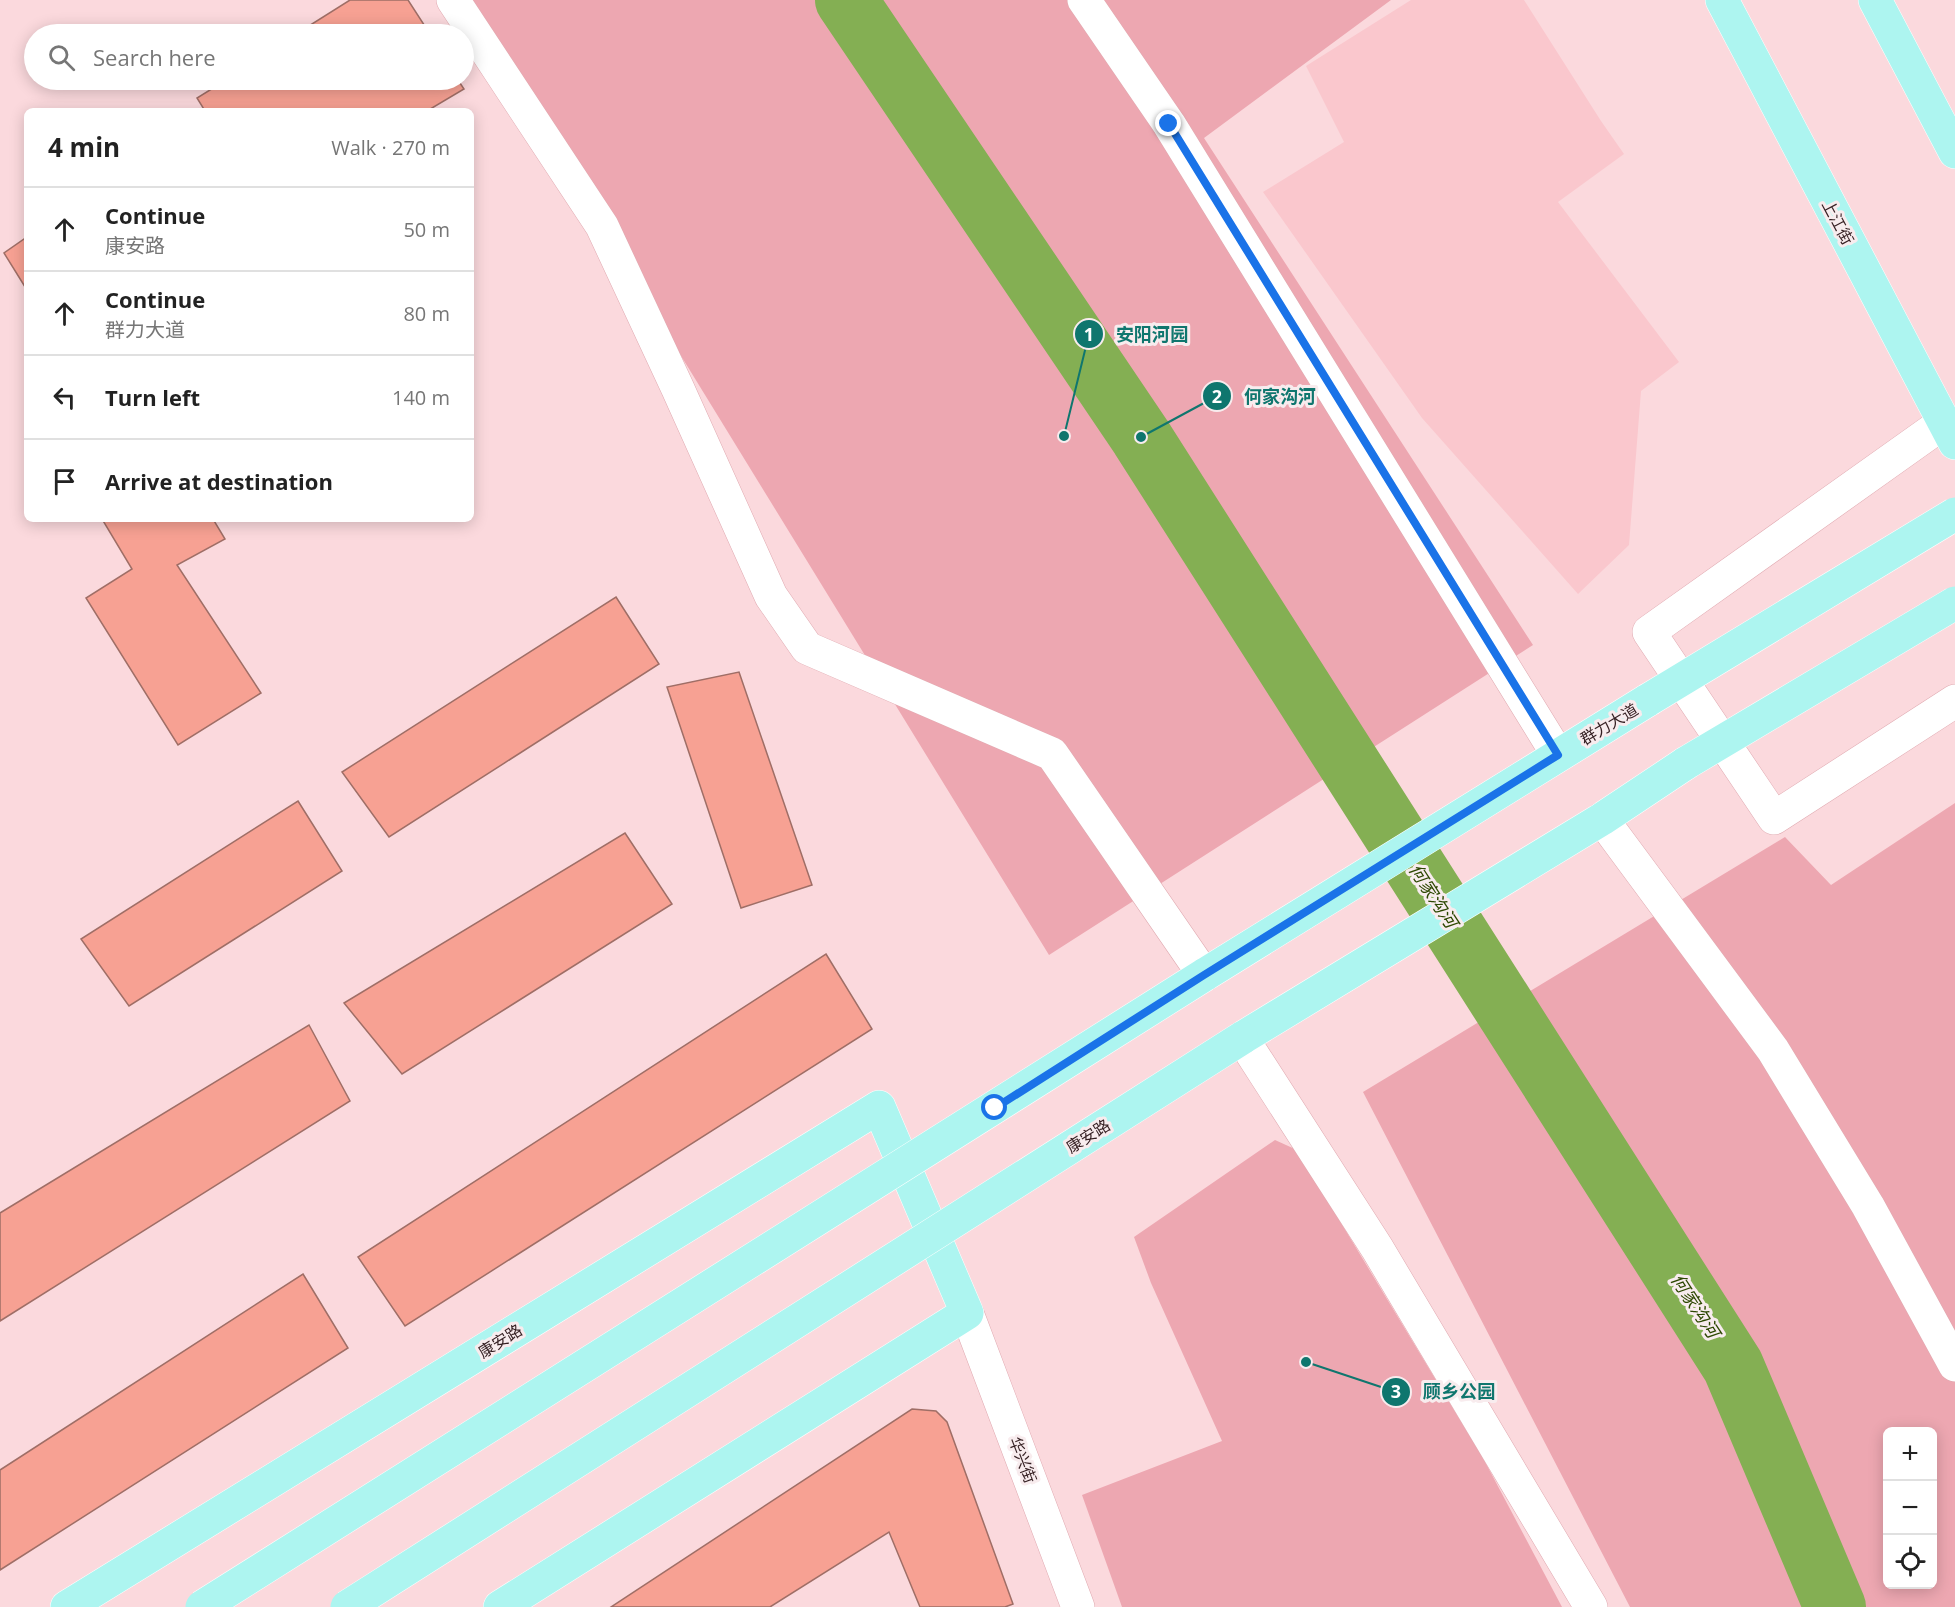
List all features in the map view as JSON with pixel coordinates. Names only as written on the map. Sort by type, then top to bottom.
[{"type":"main road","name":"上江街","points":[[1722,0],[1951,428]]},
{"type":"main road","points":[[1875,0],[1955,152]]},
{"type":"main road","name":"群力大道","points":[[1204,975],[1558,755],[1955,514]]},
{"type":"main road","points":[[1242,1038],[1544,852],[1602,819],[1686,763],[1955,603]]},
{"type":"main road","points":[[202,1607],[1204,975]]},
{"type":"main road","name":"康安路","points":[[347,1607],[1242,1038]]},
{"type":"main road","name":"康安路","points":[[67,1607],[879,1107],[967,1313]]},
{"type":"main road","points":[[500,1607],[967,1313]]},
{"type":"street","points":[[453,0],[469,24]]},
{"type":"street","points":[[1084,0],[1169,124],[1558,755]]},
{"type":"street","points":[[474,32],[602,226],[771,596],[807,648],[1052,754],[1204,975]]},
{"type":"street","points":[[1951,428],[1649,632],[1774,818],[1955,701]]},
{"type":"street","points":[[1602,819],[1773,1050],[1868,1206],[1955,1365]]},
{"type":"street","points":[[1242,1038],[1377,1248],[1591,1607]]},
{"type":"street","name":"华兴街","points":[[967,1313],[1078,1607]]},
{"type":"shaded area","points":[[470,0],[1391,0],[1204,138],[1533,645],[1049,955],[511,79]]},
{"type":"shaded area","points":[[1411,0],[1524,0],[1624,154],[1558,202],[1679,362],[1641,391],[1629,545],[1578,594],[1422,418],[1263,192],[1344,142],[1306,66]]},
{"type":"shaded area","points":[[1955,803],[1955,1607],[1630,1607],[1363,1092],[1785,837],[1831,885]]},
{"type":"shaded area","points":[[1275,1140],[1297,1150],[1483,1458],[1562,1607],[1122,1607],[1082,1495],[1222,1441],[1151,1283],[1134,1237]]},
{"type":"building","points":[[350,0],[408,0],[424,24],[312,24]]},
{"type":"building","points":[[210,90],[462,90],[432,108],[203,108],[197,98]]},
{"type":"building","points":[[24,239],[24,285],[4,253]]},
{"type":"building","points":[[104,522],[215,522],[225,539],[177,565],[261,693],[178,745],[86,598],[132,569]]},
{"type":"building","points":[[616,597],[659,664],[389,837],[342,772]]},
{"type":"building","points":[[739,672],[812,885],[741,908],[667,687]]},
{"type":"building","points":[[298,801],[342,871],[129,1006],[81,939]]},
{"type":"building","points":[[625,833],[672,904],[402,1074],[344,1003]]},
{"type":"building","points":[[826,954],[872,1029],[405,1326],[358,1257]]},
{"type":"building","points":[[309,1025],[350,1101],[0,1321],[0,1213]]},
{"type":"building","points":[[303,1274],[348,1348],[0,1570],[0,1470]]},
{"type":"building","points":[[912,1409],[936,1411],[947,1422],[1013,1604],[1005,1607],[920,1607],[889,1532],[770,1607],[611,1607]]},
{"type":"waterway","name":"何家沟河","points":[[846,0],[1141,437],[1733,1366],[1835,1607]]},
{"type":"place","name":"安阳河园","points":[[1064,436]]},
{"type":"place","name":"何家沟河","points":[[1141,437]]},
{"type":"place","name":"顾乡公园","points":[[1306,1362]]},
{"type":"route","points":[[995,1108],[1558,755],[1169,124]]}]
